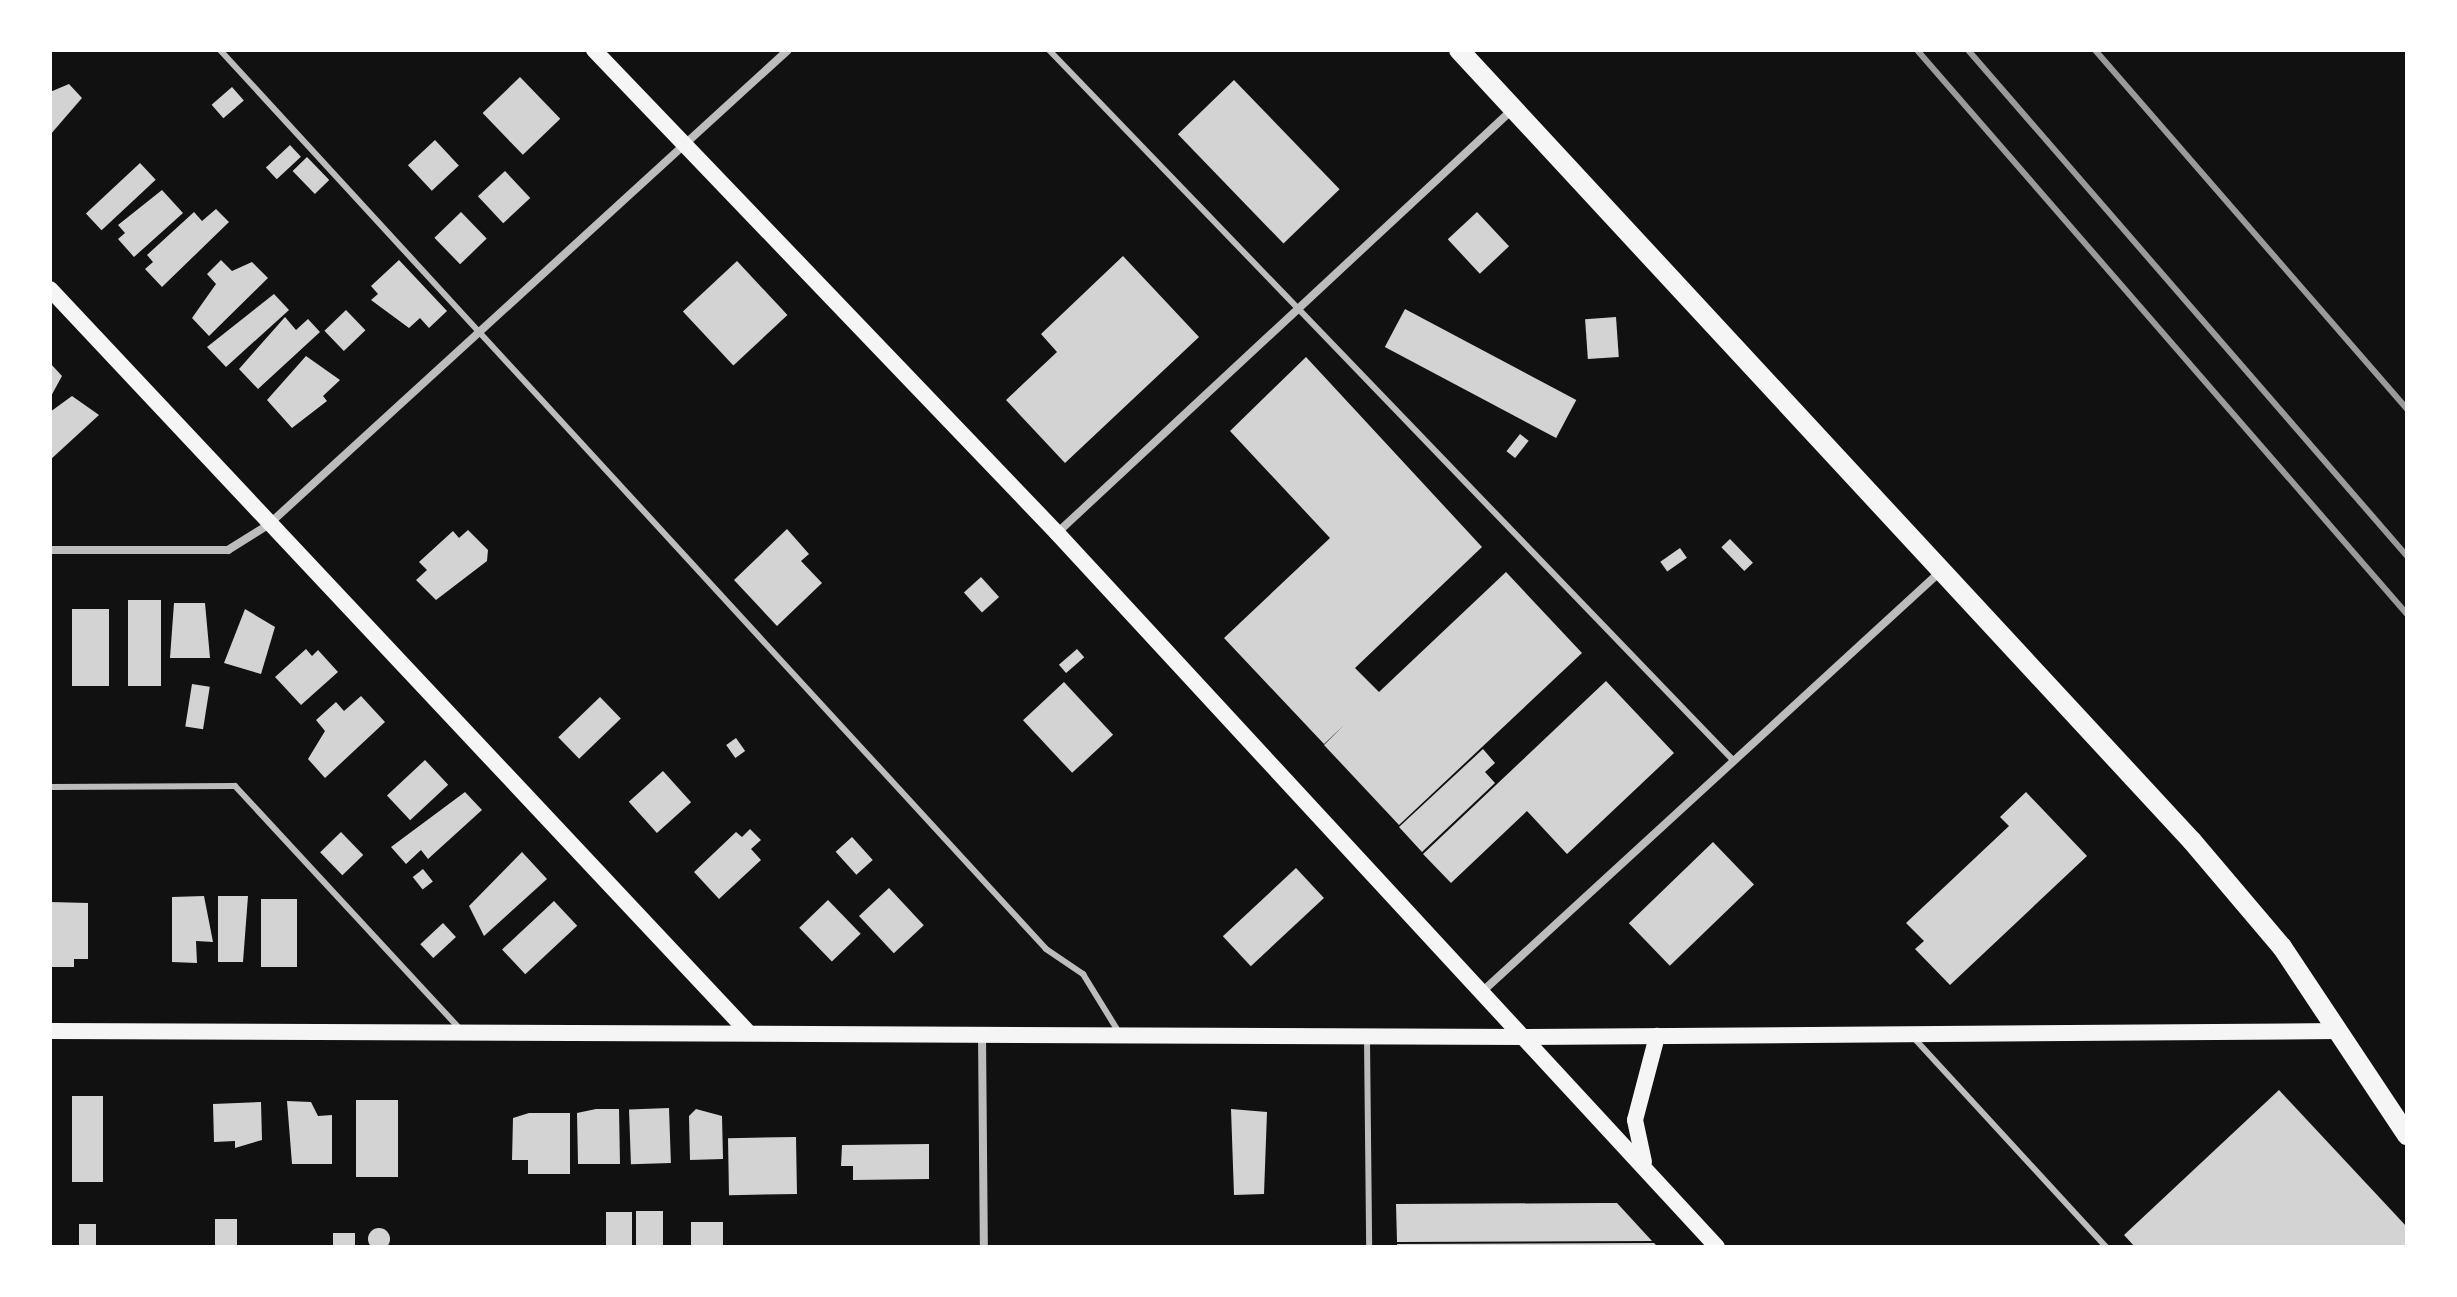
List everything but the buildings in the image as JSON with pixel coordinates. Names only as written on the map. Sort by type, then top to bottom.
[{"type":"main road","points":[[594,50],[680,147],[1057,533],[1484,990],[1717,1247]]},
{"type":"main road","points":[[1459,50],[2192,841],[2282,947],[2407,1135]]},
{"type":"main road","points":[[50,289],[268,525],[747,1031]]},
{"type":"main road","points":[[50,1031],[747,1031],[1527,1037],[2337,1031]]},
{"type":"main road","points":[[1645,1167],[1635,1120],[1657,1036]]},
{"type":"street","points":[[50,550],[228,550],[268,525],[788,50]]},
{"type":"street","points":[[1057,533],[1513,109]]},
{"type":"street","points":[[1484,990],[1942,571]]},
{"type":"street","points":[[982,1033],[984,1247]]},
{"type":"lane","points":[[220,50],[1046,949],[1083,974],[1120,1034]]},
{"type":"lane","points":[[1049,50],[1734,761]]},
{"type":"lane","points":[[50,787],[235,786],[461,1031]]},
{"type":"lane","points":[[1910,1034],[2106,1247]]},
{"type":"lane","points":[[1367,1036],[1369,1247]]},
{"type":"railway","points":[[1917,50],[2407,614]]},
{"type":"railway","points":[[1968,50],[2407,556]]},
{"type":"railway","points":[[2095,50],[2407,409]]}]
